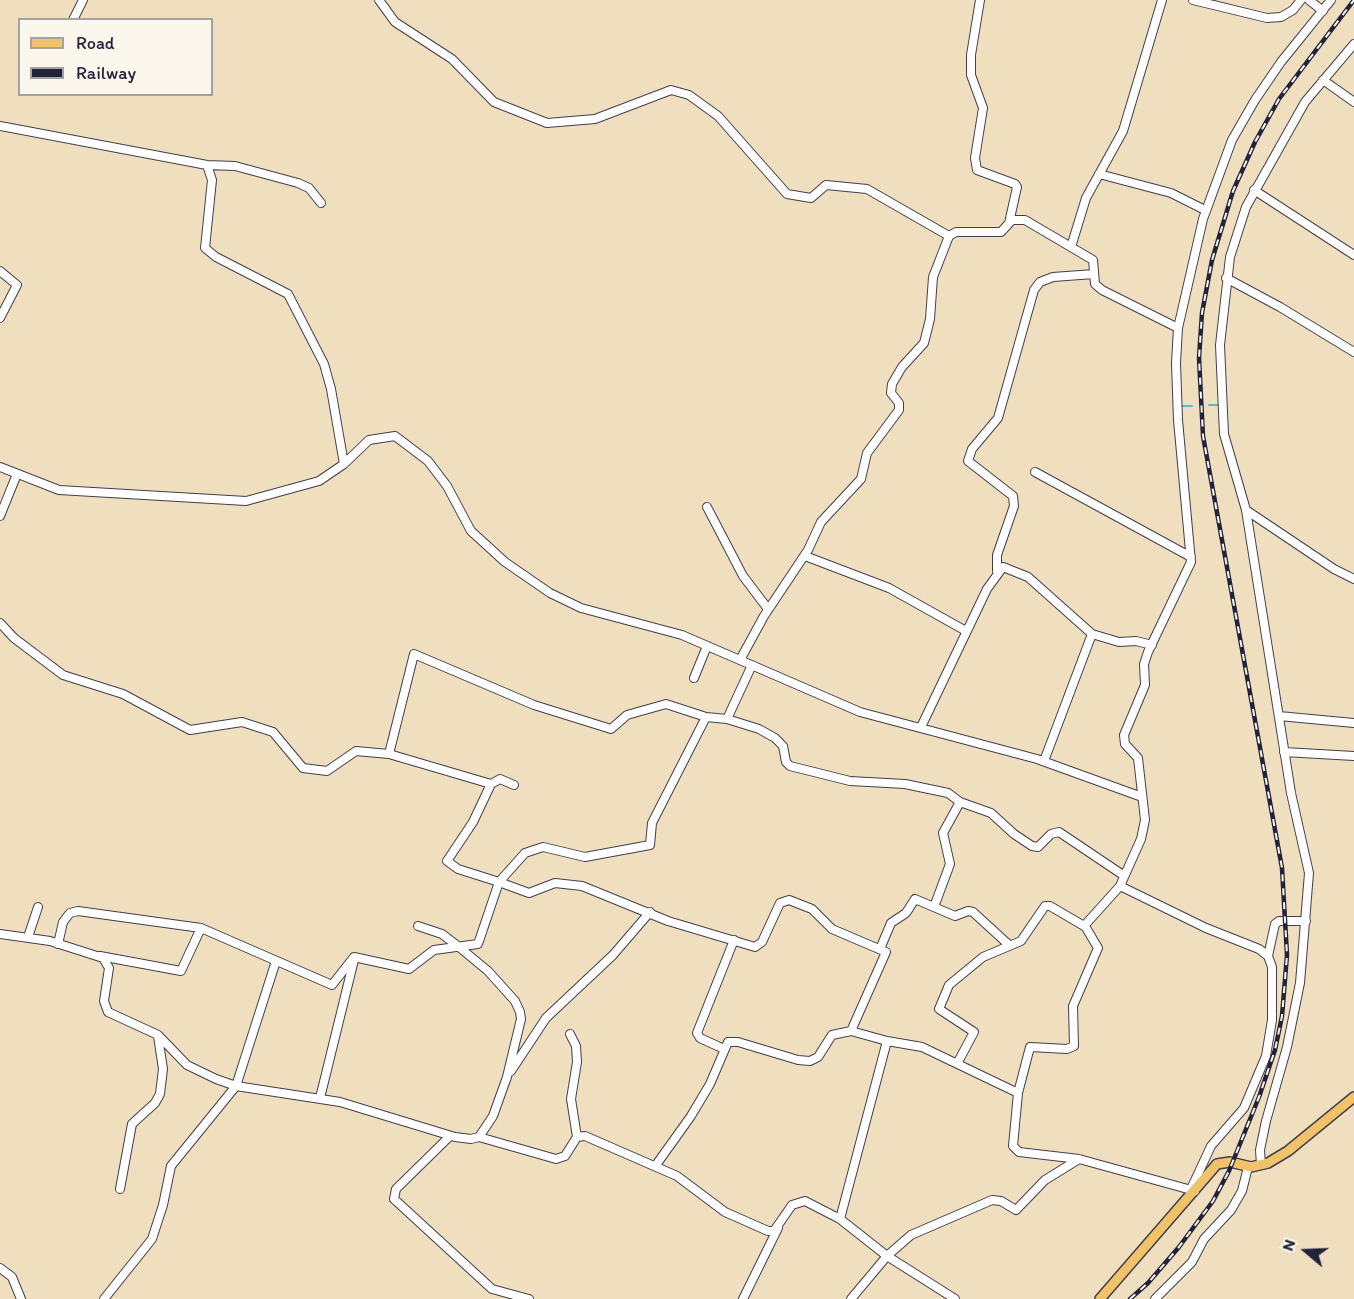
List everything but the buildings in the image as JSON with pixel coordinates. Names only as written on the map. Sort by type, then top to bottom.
[{"type":"main road","points":[[1100,1299],[1217,1164],[1230,1162],[1248,1167],[1261,1165],[1288,1151],[1354,1097]]},
{"type":"street","points":[[74,18],[83,0]]},
{"type":"street","points":[[379,0],[395,22],[452,59],[494,102],[547,123],[595,118],[672,90],[689,95],[718,116],[787,194],[811,198],[826,185],[867,189],[949,236]]},
{"type":"street","points":[[980,0],[970,55],[971,75],[983,108],[976,164],[977,170],[985,175],[1016,184],[1009,223]]},
{"type":"street","points":[[1071,248],[1086,198],[1123,131],[1162,0]]},
{"type":"street","points":[[1193,0],[1267,18],[1281,17],[1293,10],[1301,0]]},
{"type":"street","points":[[1309,0],[1323,11]]},
{"type":"street","points":[[1085,926],[1120,886],[1141,838],[1145,820],[1138,758],[1125,744],[1124,735],[1145,685],[1144,664],[1184,581],[1191,557],[1178,420],[1178,328],[1205,210],[1232,140],[1255,100],[1281,62],[1331,0]]},
{"type":"street","points":[[1261,1165],[1266,1121],[1287,1047],[1300,983],[1309,873],[1290,793],[1246,510],[1229,455],[1221,405],[1220,345],[1226,278],[1238,230],[1254,190],[1290,126],[1323,80],[1354,44]]},
{"type":"street","points":[[1323,80],[1354,102]]},
{"type":"street","points":[[0,126],[207,165],[235,166],[298,183],[309,188],[321,202]]},
{"type":"street","points":[[207,165],[212,180],[205,248],[216,257],[288,294],[324,364],[331,389],[344,464]]},
{"type":"street","points":[[1100,174],[1171,193],[1205,210]]},
{"type":"street","points":[[1254,190],[1354,255]]},
{"type":"street","points":[[740,660],[768,609],[805,556],[822,522],[861,479],[867,453],[898,410],[899,403],[891,393],[892,384],[902,367],[924,343],[930,319],[933,277],[949,236],[956,232],[1001,232],[1012,220],[1024,220],[1094,260],[1095,284],[1102,290],[1178,328]]},
{"type":"street","points":[[0,272],[17,285],[0,318]]},
{"type":"street","points":[[921,727],[997,571],[997,555],[1014,506],[1013,496],[971,466],[968,461],[970,455],[1000,412],[1034,290],[1040,282],[1053,277],[1094,274]]},
{"type":"street","points":[[1226,278],[1280,306],[1354,352]]},
{"type":"street","points":[[0,467],[59,490],[246,501],[319,481],[344,464],[369,440],[395,436],[428,461],[447,486],[471,531],[505,562],[550,593],[581,608],[682,635],[860,712],[1044,761],[1142,797]]},
{"type":"street","points":[[1035,472],[1191,557]]},
{"type":"street","points":[[0,516],[17,474]]},
{"type":"street","points":[[707,507],[743,576],[768,609]]},
{"type":"street","points":[[1246,510],[1334,569],[1354,579]]},
{"type":"street","points":[[805,556],[889,588],[966,631]]},
{"type":"street","points":[[997,571],[1003,567],[1028,577],[1092,634],[1119,642],[1136,641],[1152,645]]},
{"type":"street","points":[[0,623],[14,638],[63,675],[123,694],[190,730],[242,722],[273,732],[303,768],[327,771],[356,751],[389,754],[491,784]]},
{"type":"street","points":[[1044,761],[1092,634]]},
{"type":"street","points":[[694,678],[707,646]]},
{"type":"street","points":[[389,754],[414,654],[534,705],[611,729],[627,715],[666,704],[706,717],[727,719],[759,729],[775,738],[783,746],[786,762],[790,766],[850,781],[906,784],[939,790],[948,793],[960,802],[987,810],[1019,838],[1035,847],[1051,834],[1059,832],[1123,875]]},
{"type":"street","points":[[727,719],[752,665]]},
{"type":"street","points":[[1279,716],[1354,723]]},
{"type":"street","points":[[354,957],[409,969],[434,950],[478,944],[499,882],[525,853],[543,847],[585,858],[650,845],[652,823],[706,717]]},
{"type":"street","points":[[1284,752],[1354,756]]},
{"type":"street","points":[[514,785],[500,779],[491,784],[473,822],[447,861],[458,869],[529,893],[555,883],[582,886],[650,912],[674,924],[755,947],[759,945],[780,903],[789,900],[812,909],[832,929],[880,949],[886,955],[851,1031]]},
{"type":"street","points":[[934,907],[950,864],[943,833],[960,802]]},
{"type":"street","points":[[1085,926],[1098,948],[1073,1006],[1074,1046],[1067,1049],[1026,1046],[1018,1093],[1015,1150],[1079,1159],[1193,1190],[1211,1146],[1244,1108],[1266,1056],[1272,1020],[1272,967],[1268,956],[1259,949],[1206,928],[1120,886]]},
{"type":"street","points":[[880,949],[891,924],[906,913],[913,899],[955,916],[968,911],[973,912],[1009,945],[1015,946],[1024,939],[1047,905],[1080,926],[1085,926]]},
{"type":"street","points":[[28,937],[38,907]]},
{"type":"street","points":[[58,944],[63,922],[70,913],[78,911],[201,928],[332,985],[354,957]]},
{"type":"street","points":[[507,1077],[546,1018],[613,955],[650,912]]},
{"type":"street","points":[[1268,956],[1275,924],[1279,921],[1306,921]]},
{"type":"street","points":[[418,927],[442,934],[459,947],[488,971],[518,1006],[521,1019],[507,1077],[493,1116],[479,1137]]},
{"type":"street","points":[[0,934],[28,937],[98,956],[181,971],[201,928]]},
{"type":"street","points":[[724,1049],[700,1038],[697,1033],[734,940]]},
{"type":"street","points":[[958,1062],[974,1032],[939,1008],[950,985],[983,957],[1009,945]]},
{"type":"street","points":[[98,956],[109,968],[105,1008],[158,1035],[178,1058],[196,1071],[236,1086],[320,1098],[450,1136],[463,1139],[479,1137],[560,1159],[565,1156],[577,1137],[571,1099],[578,1062],[576,1046],[570,1034]]},
{"type":"street","points":[[320,1098],[354,957]]},
{"type":"street","points":[[104,1299],[152,1239],[164,1205],[171,1166],[236,1086],[276,961]]},
{"type":"street","points":[[656,1165],[710,1084],[728,1042],[738,1042],[798,1060],[810,1061],[818,1057],[832,1035],[851,1031],[887,1041],[922,1047],[958,1062],[1018,1093]]},
{"type":"street","points":[[120,1189],[132,1124],[155,1103],[160,1095],[163,1069],[158,1035]]},
{"type":"street","points":[[840,1219],[887,1041]]},
{"type":"street","points":[[450,1136],[396,1189],[394,1199],[492,1289],[529,1299]]},
{"type":"street","points":[[577,1137],[585,1136],[656,1165],[677,1176],[725,1212],[768,1231],[774,1231],[778,1227]]},
{"type":"street","points":[[851,1299],[887,1256],[911,1234],[980,1204],[998,1200],[1016,1210],[1046,1180],[1079,1159]]},
{"type":"street","points":[[1155,1299],[1191,1262],[1204,1239],[1231,1210],[1242,1191],[1248,1167]]},
{"type":"street","points":[[743,1299],[789,1208],[800,1201],[805,1201],[840,1219],[887,1256],[955,1299]]},
{"type":"street","points":[[0,1268],[12,1277],[21,1299]]},
{"type":"waterway","points":[[1209,405],[1221,405]]},
{"type":"waterway","points":[[1180,406],[1192,406]]},
{"type":"railway","points":[[1130,1299],[1148,1283],[1179,1247],[1213,1201],[1229,1171],[1259,1097],[1275,1050],[1282,1016],[1287,955],[1282,868],[1203,436],[1199,358],[1202,313],[1212,260],[1233,191],[1255,142],[1279,99],[1354,0]]}]
